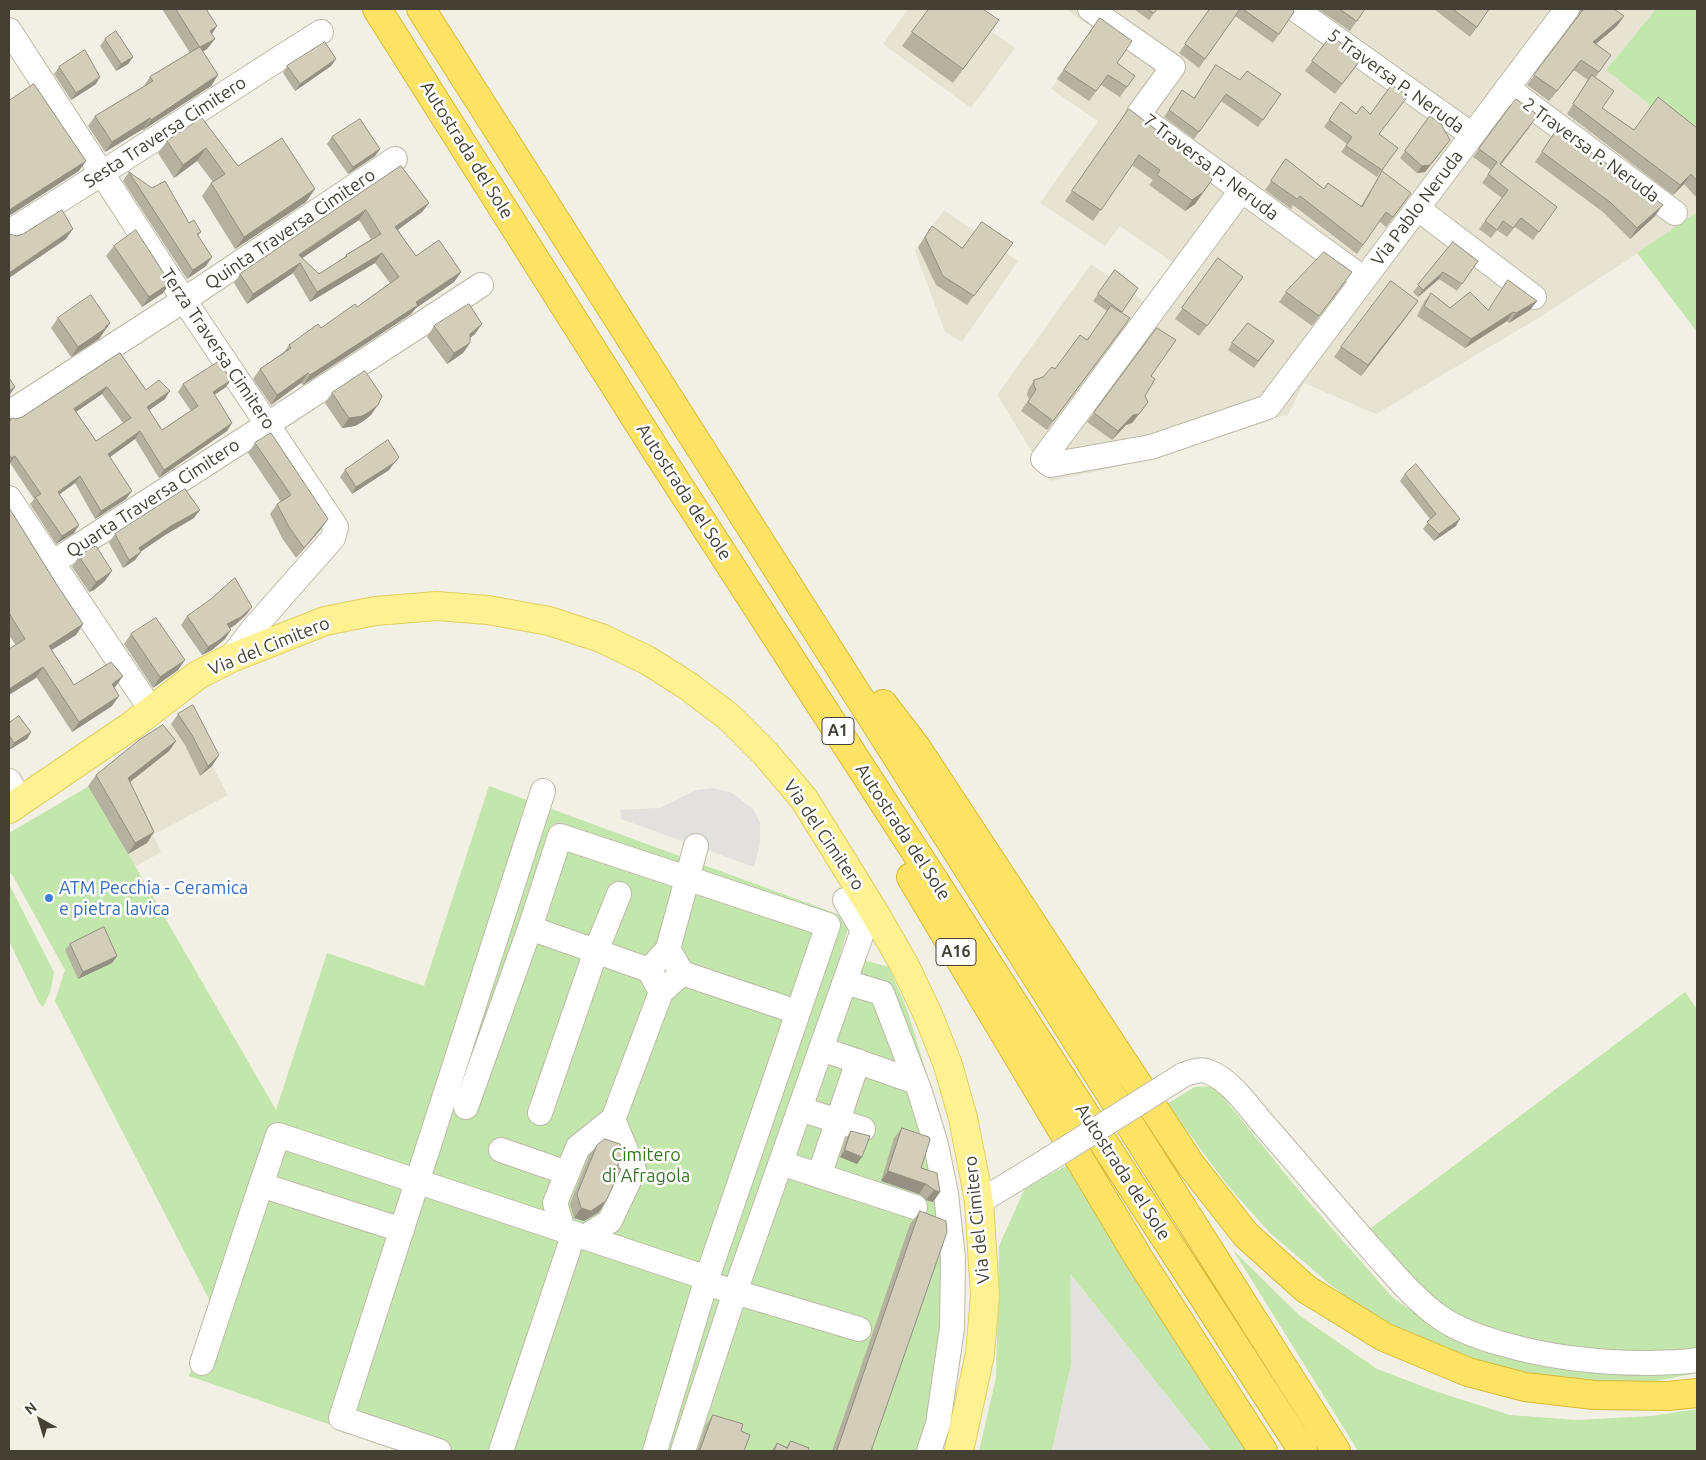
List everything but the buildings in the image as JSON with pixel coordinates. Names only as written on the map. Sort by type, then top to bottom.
[{"type":"highway","name":"Autostrada del Sole","points":[[377,9],[656,449],[1303,1451]]},
{"type":"highway","name":"Autostrada del Sole","points":[[421,9],[1336,1451]]},
{"type":"highway","name":"A16","points":[[656,449],[1138,1256],[1263,1451]]},
{"type":"highway","points":[[775,565],[916,747],[1191,1165],[1246,1236],[1314,1294],[1384,1336],[1468,1372],[1525,1387],[1594,1395],[1668,1396],[1697,1393]]},
{"type":"main road","name":"Via del Cimitero","points":[[13,797],[152,711],[180,687],[198,675],[231,658],[325,621],[375,611],[437,606],[488,610],[548,621],[602,638],[647,660],[688,686],[729,717],[765,753],[804,799],[879,919],[905,966],[929,1016],[948,1065],[963,1118],[978,1202],[985,1296],[980,1354],[959,1451]]},
{"type":"street","name":"7 Traversa P. Neruda","points":[[1090,9],[1173,68],[1138,115],[1364,279]]},
{"type":"street","name":"5 Traversa P. Neruda","points":[[1296,9],[1472,135]]},
{"type":"street","name":"Via Pablo Neruda","points":[[1241,190],[1043,459],[1050,465],[1151,447],[1268,407],[1567,9]]},
{"type":"street","name":"Terza Traversa Cimitero","points":[[9,30],[184,300],[336,527],[333,538],[252,630],[231,658]]},
{"type":"street","name":"Sesta Traversa Cimitero","points":[[9,232],[103,174],[321,32]]},
{"type":"street","name":"2 Traversa P. Neruda","points":[[1507,88],[1675,212]]},
{"type":"street","name":"Quinta Traversa Cimitero","points":[[9,413],[395,160]]},
{"type":"street","points":[[1417,208],[1534,297]]},
{"type":"street","name":"Quarta Traversa Cimitero","points":[[52,563],[481,285]]},
{"type":"street","points":[[9,498],[152,711]]},
{"type":"street","points":[[440,1451],[341,1418],[543,791]]},
{"type":"street","points":[[466,1106],[530,928],[560,836],[828,925],[706,1280],[655,1451]]},
{"type":"street","points":[[649,970],[668,949],[696,846]]},
{"type":"street","points":[[540,1113],[596,951],[619,894]]},
{"type":"street","points":[[683,1451],[735,1292],[863,930],[845,900]]},
{"type":"street","points":[[530,928],[649,970],[661,992]]},
{"type":"street","points":[[668,949],[682,973],[797,1012]]},
{"type":"street","points":[[604,1144],[661,992],[682,973]]},
{"type":"street","points":[[846,982],[882,993],[916,1082],[938,1153],[946,1194],[953,1258],[952,1328],[938,1424],[929,1451]]},
{"type":"street","points":[[822,1049],[916,1082]]},
{"type":"street","points":[[819,1176],[858,1061]]},
{"type":"street","points":[[978,1202],[1183,1075],[1196,1071],[1207,1071],[1222,1080],[1273,1135],[1390,1270],[1440,1318],[1480,1338],[1536,1354],[1628,1363],[1697,1360]]},
{"type":"street","points":[[800,1109],[863,1130]]},
{"type":"street","points":[[574,1233],[610,1221],[634,1170],[613,1119]]},
{"type":"street","points":[[574,1233],[555,1203],[578,1147],[613,1119]]},
{"type":"street","points":[[202,1363],[278,1135],[574,1233],[735,1292],[859,1330]]},
{"type":"street","points":[[501,1150],[567,1173]]},
{"type":"street","points":[[781,1163],[915,1207]]},
{"type":"street","points":[[261,1185],[402,1230]]},
{"type":"street","points":[[501,1451],[574,1233]]},
{"type":"shaded area","points":[[908,9],[960,9],[1015,48],[971,108],[883,44]]},
{"type":"shaded area","points":[[1065,9],[1656,9],[1606,70],[1697,143],[1697,212],[1537,319],[1376,414],[1304,383],[1288,415],[1265,420],[1121,466],[1050,481],[997,395],[1091,264],[1145,302],[1173,263],[1120,226],[1105,246],[1040,203],[1098,121],[1051,89],[1093,28]]},
{"type":"shaded area","points":[[944,210],[1018,261],[962,342],[945,332],[915,251]]},
{"type":"shaded area","points":[[185,715],[228,795],[153,835],[161,852],[135,867],[89,786],[132,751]]},
{"type":"shaded area","points":[[713,788],[732,793],[752,808],[760,822],[760,844],[754,867],[621,819],[620,810],[659,808],[697,790]]},
{"type":"shaded area","points":[[1070,1274],[1211,1451],[1052,1451],[1071,1365]]},
{"type":"green space","points":[[1656,9],[1697,9],[1697,143],[1606,70]]},
{"type":"green space","points":[[1697,212],[1697,332],[1637,253]]},
{"type":"green space","name":"Cimitero di Afragola","points":[[89,786],[276,1110],[327,953],[424,986],[489,786],[851,919],[840,954],[889,967],[908,1012],[953,1166],[962,1267],[937,1451],[406,1451],[189,1376],[212,1305],[55,1001],[65,970],[9,872],[9,833]]},
{"type":"green space","points":[[9,884],[54,972],[50,993],[43,1007],[39,1003],[9,941]]},
{"type":"green space","points":[[1685,992],[1697,1009],[1697,1357],[1587,1354],[1487,1328],[1449,1310],[1431,1298],[1367,1231]]},
{"type":"green space","points":[[1214,1086],[1301,1193],[1392,1297],[1444,1334],[1697,1363],[1697,1373],[1646,1383],[1574,1381],[1469,1358],[1420,1339],[1366,1311],[1332,1286],[1269,1232],[1228,1186],[1167,1104],[1195,1087]]},
{"type":"green space","points":[[1073,1162],[1253,1451],[1211,1451],[1071,1275],[1071,1365],[1052,1451],[979,1451],[996,1378],[999,1246],[1025,1188]]},
{"type":"green space","points":[[1233,1250],[1300,1316],[1377,1369],[1438,1392],[1510,1415],[1578,1420],[1651,1416],[1697,1409],[1697,1451],[1358,1451]]},
{"type":"place","name":"ATM Pecchia - Ceramica e pietra lavica","points":[[49,898]]}]
